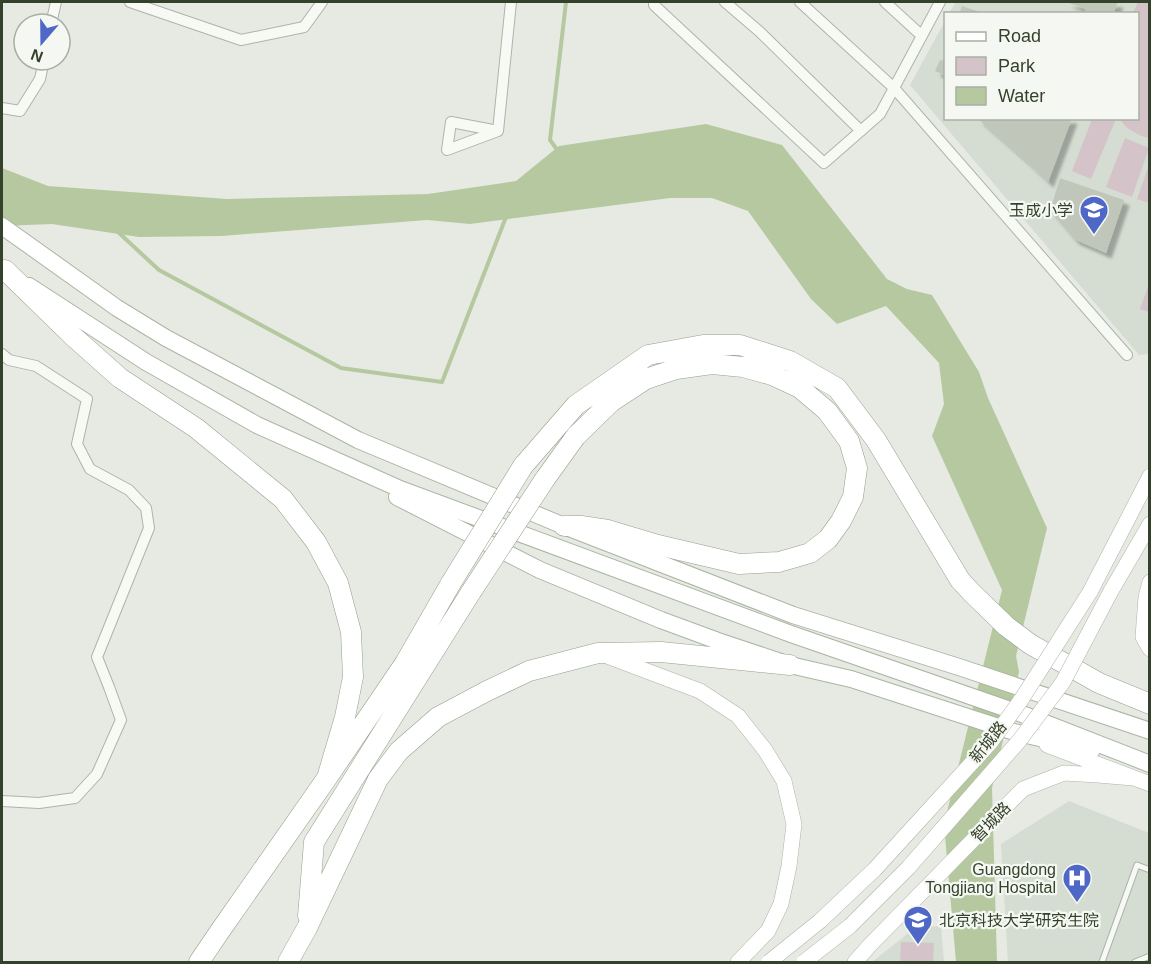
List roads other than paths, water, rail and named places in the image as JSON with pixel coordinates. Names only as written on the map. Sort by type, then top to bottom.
[{"type":"highway","points":[[3,271],[120,378],[196,429],[283,499],[316,542],[338,583],[351,632],[353,677],[345,717],[327,778]]},
{"type":"highway","points":[[200,963],[405,663],[523,466],[576,405],[648,355],[704,345],[740,345],[790,361],[837,388],[876,440],[960,580],[972,593],[1006,626],[1030,644],[1099,683],[1149,704]]},
{"type":"highway","points":[[307,928],[314,842],[544,479],[576,436],[611,402],[646,379],[676,369],[712,364],[743,367],[772,375],[800,388],[827,411],[849,441],[857,468],[853,497],[841,521],[828,539],[810,552],[779,562],[739,564],[658,545],[608,530],[564,526]]},
{"type":"highway","points":[[288,963],[378,779],[399,751],[438,717],[529,671],[598,653],[662,652],[790,665]]},
{"type":"main road","points":[[2,226],[117,308],[166,338],[358,440],[564,526],[793,615],[959,667],[1149,731]]},
{"type":"main road","points":[[3,271],[146,362],[257,425],[540,570],[661,620],[790,665],[851,679],[1014,732],[1149,764]]},
{"type":"main road","points":[[257,425],[400,489],[791,634],[1022,714],[1149,764]]},
{"type":"street","points":[[130,2],[241,40],[304,27],[322,2]]},
{"type":"street","points":[[498,131],[511,2]]},
{"type":"street","points":[[654,2],[654,5],[824,163],[880,114],[939,2]]},
{"type":"street","points":[[725,2],[760,32],[861,131]]},
{"type":"street","points":[[800,2],[894,88],[1127,355]]},
{"type":"street","points":[[890,3],[921,35]]},
{"type":"street","points":[[2,108],[20,111],[40,79],[41,72]]},
{"type":"street","points":[[2,801],[39,803],[75,798],[98,774],[121,720],[97,657],[149,528],[146,508],[129,490],[90,469],[77,444],[87,399],[36,366],[4,361]]},
{"type":"street","name":"新城路","points":[[769,963],[820,921],[875,868],[990,743],[1021,700],[1090,592],[1149,476]]},
{"type":"street","name":"新城路","points":[[804,963],[850,926],[908,868],[1019,741],[1063,682],[1149,524]]},
{"type":"street","points":[[1149,582],[1143,637],[1149,649]]},
{"type":"street","points":[[598,653],[700,691],[738,716],[765,750],[784,781],[794,824],[789,866],[781,904],[768,931],[738,963]]},
{"type":"street","points":[[1014,732],[1149,784]]},
{"type":"street","name":"智城路","points":[[855,963],[1023,789],[1064,773],[1133,778]]},
{"type":"lane","points":[[1102,963],[1137,865],[1149,870]]},
{"type":"lane","points":[[1135,963],[1149,956]]},
{"type":"water","points":[[706,124],[782,145],[887,279],[907,289],[932,295],[979,372],[988,398],[1047,528],[1016,656],[1019,672],[992,788],[997,962],[956,962],[944,824],[1002,590],[932,436],[944,404],[939,363],[886,306],[837,324],[811,299],[748,211],[712,198],[670,198],[470,224],[427,220],[222,236],[139,237],[52,224],[2,226],[2,168],[48,186],[227,199],[428,194],[516,181],[559,146]]},
{"type":"waterway","points":[[558,151],[550,140],[566,2]]},
{"type":"waterway","points":[[118,232],[159,270],[341,368],[442,382],[506,217]]},
{"type":"place","name":"玉成小学","points":[[1094,236]]},
{"type":"place","name":"Guangdong Tongjiang Hospital","points":[[1077,904]]},
{"type":"place","name":"北京科技大学研究生院","points":[[918,946]]}]
